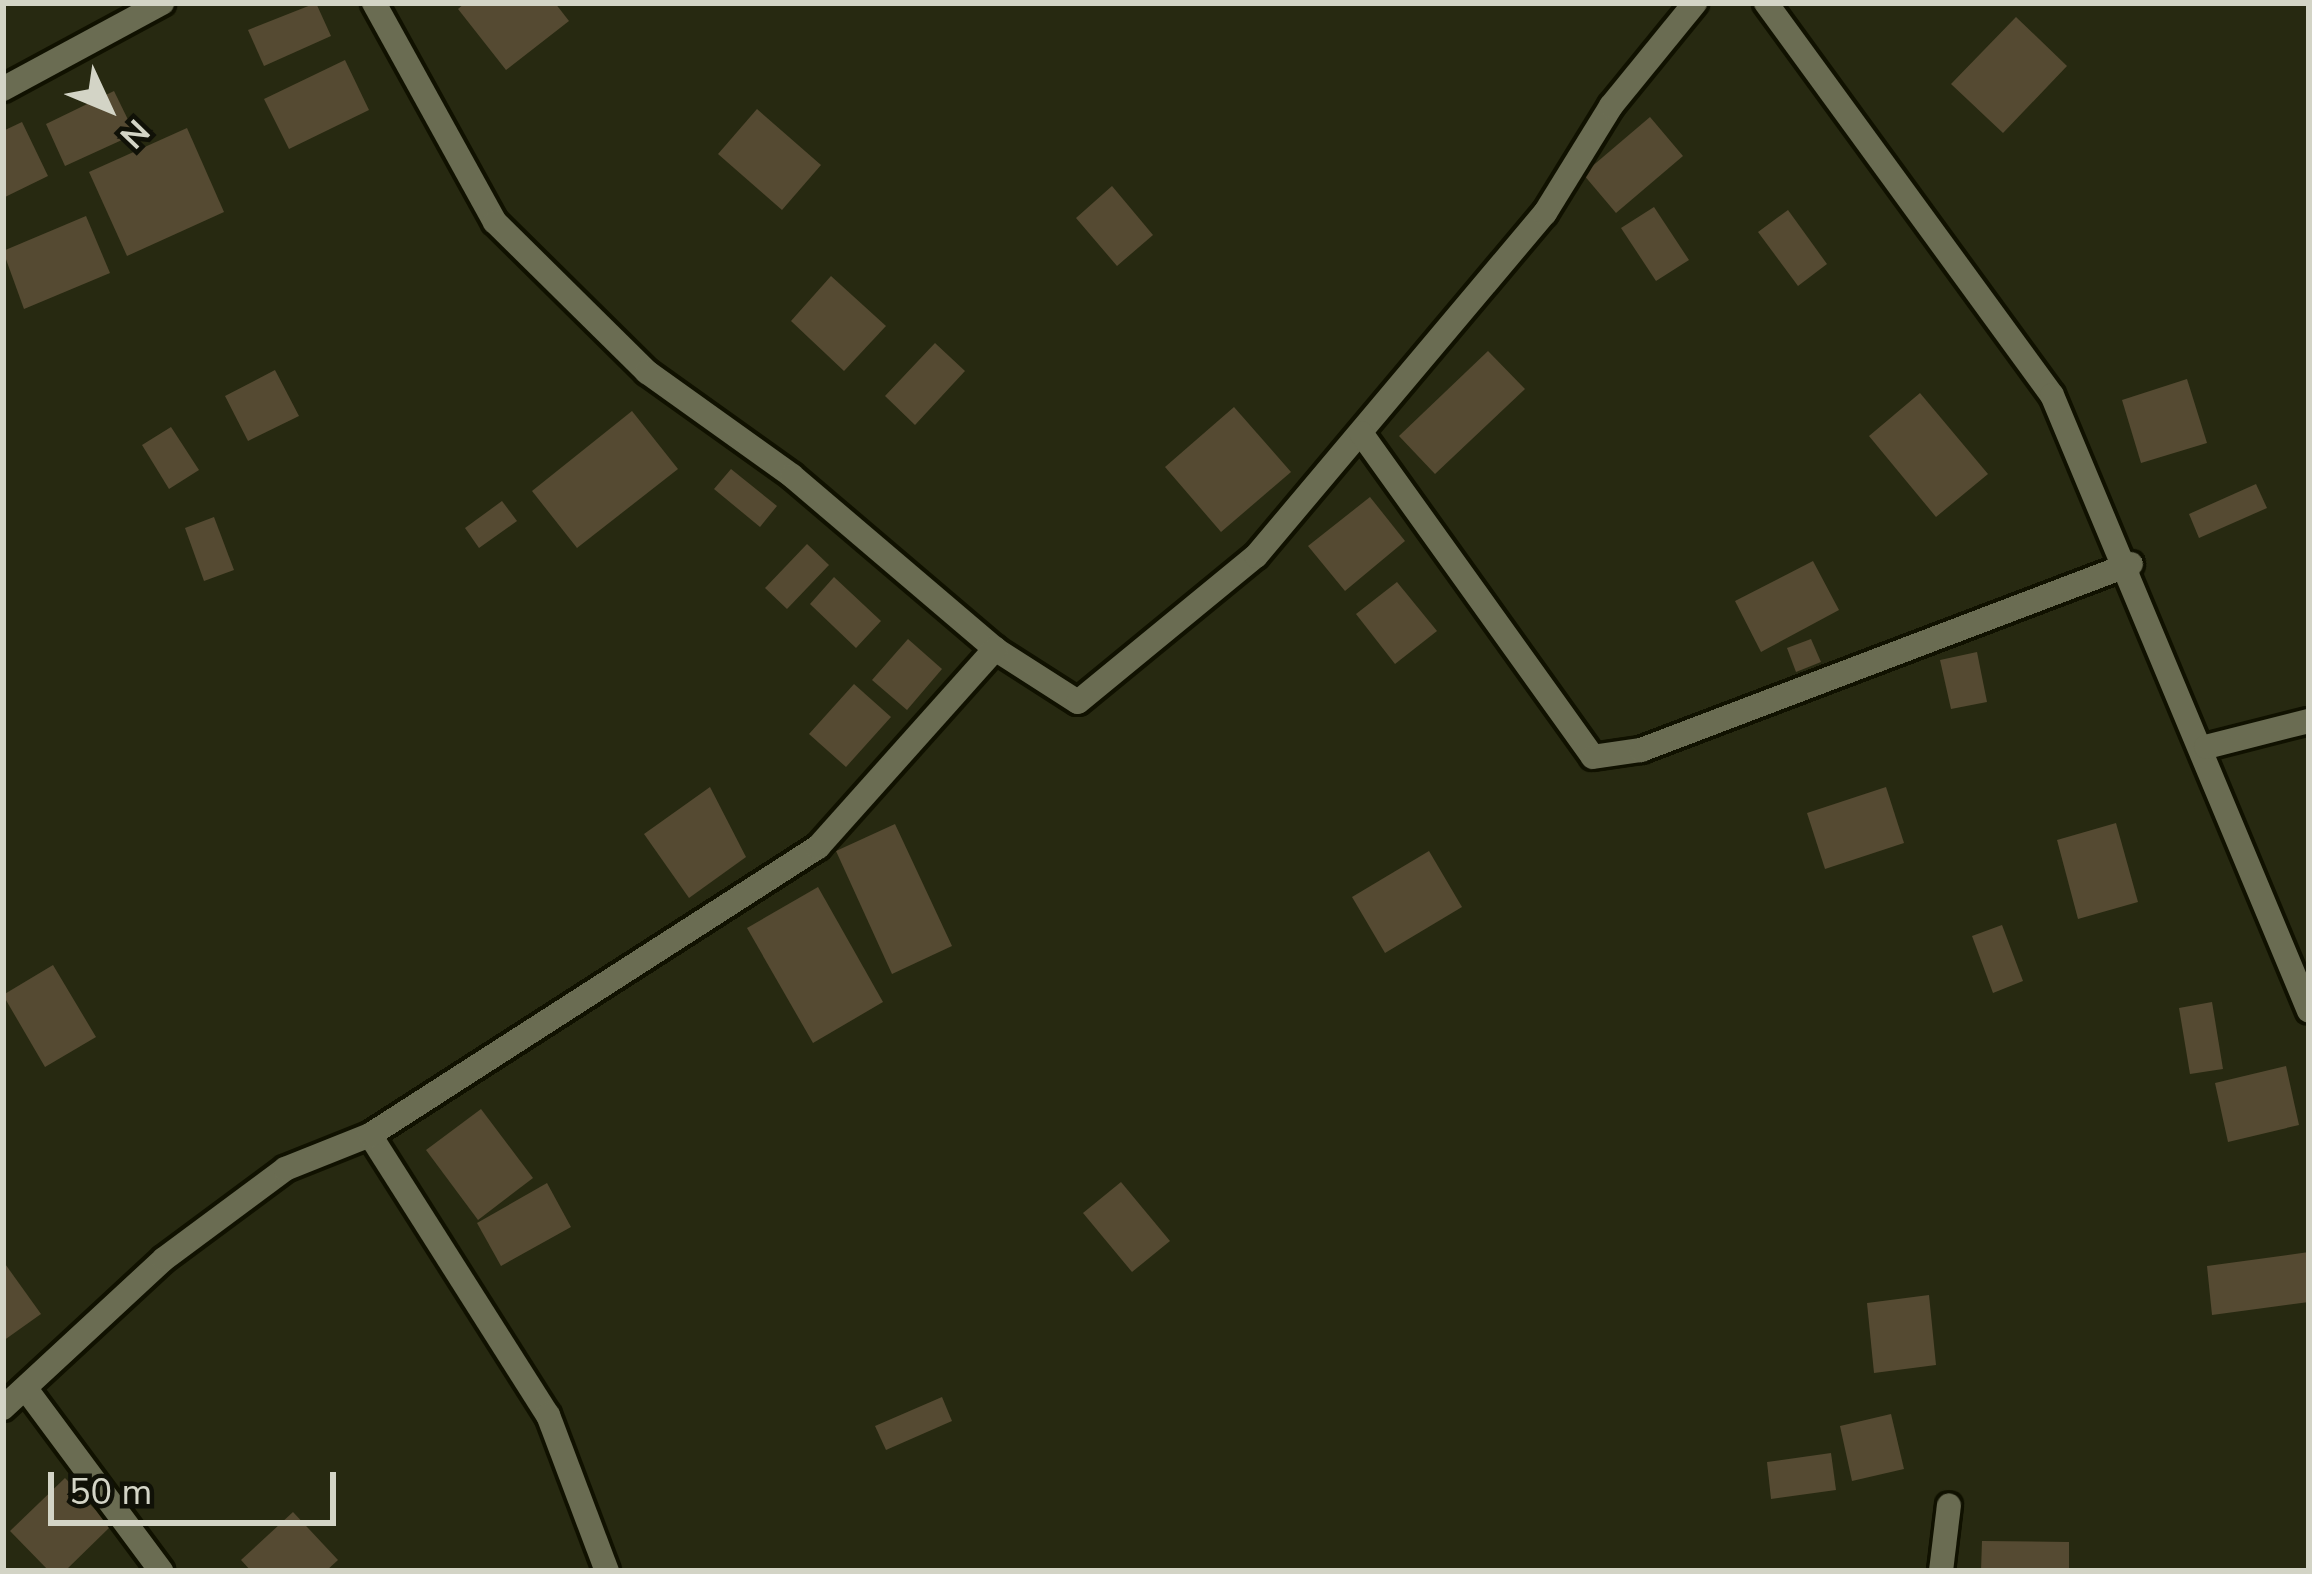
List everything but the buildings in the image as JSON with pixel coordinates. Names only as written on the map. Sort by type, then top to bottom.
[{"type":"street","points":[[3,89],[162,3]]},
{"type":"street","points":[[374,3],[495,222],[647,372],[792,476],[994,650],[1064,700],[1093,699],[1256,556],[1545,213],[1611,106],[1695,3]]},
{"type":"street","points":[[1766,3],[2052,395],[2131,564],[2309,1012]]},
{"type":"street","points":[[1361,433],[1593,757],[1641,750],[2131,564]]},
{"type":"street","points":[[3,1408],[164,1259],[285,1168],[370,1136],[818,847],[994,650]]},
{"type":"street","points":[[2206,747],[2309,721]]},
{"type":"street","points":[[370,1136],[548,1415],[608,1571]]},
{"type":"street","points":[[26,1389],[161,1571]]},
{"type":"street","points":[[1941,1571],[1949,1505]]}]
